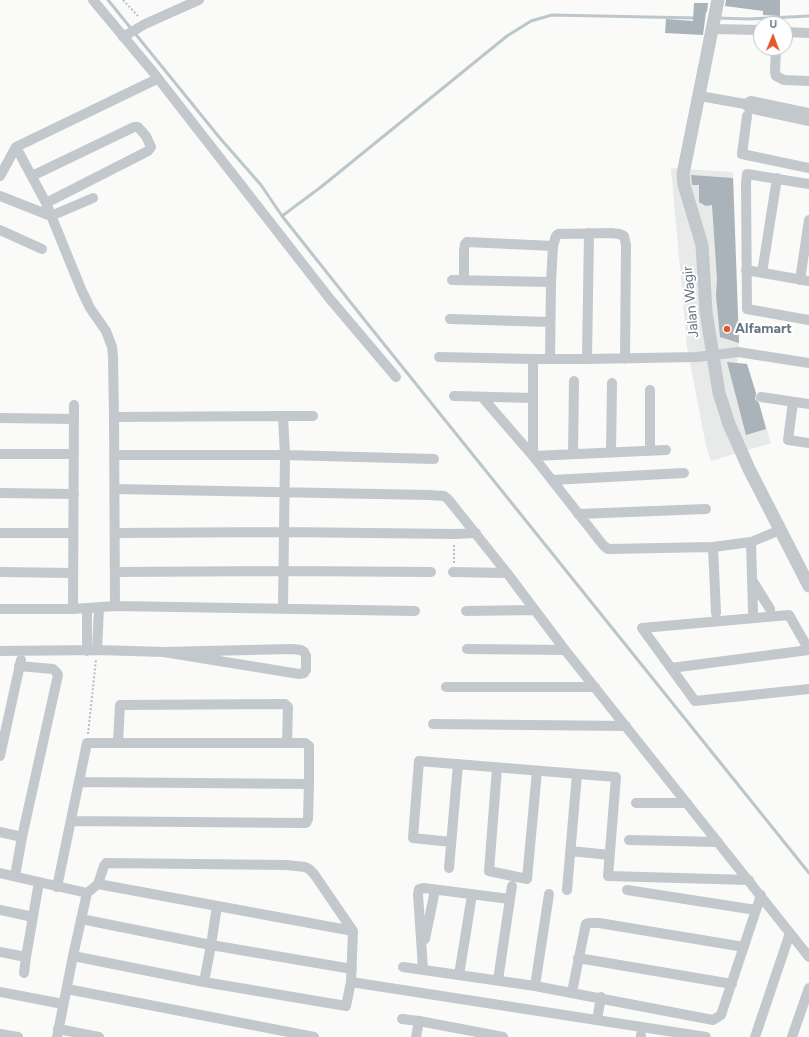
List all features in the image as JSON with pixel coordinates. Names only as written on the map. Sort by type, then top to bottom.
[{"type":"street","points":[[93,0],[124,36],[330,299],[396,377]]},
{"type":"street","points":[[124,36],[143,25],[198,0]]},
{"type":"street","name":"Jalan Wagir","points":[[717,5],[700,96],[683,174],[684,185],[702,245],[706,312],[719,393],[729,424],[749,469],[809,586]]},
{"type":"street","points":[[713,27],[753,30]]},
{"type":"street","points":[[793,31],[809,30]]},
{"type":"street","points":[[793,32],[809,33]]},
{"type":"street","points":[[776,56],[776,76],[784,80],[809,81]]},
{"type":"street","points":[[0,176],[16,147],[157,79]]},
{"type":"street","points":[[700,96],[745,104],[749,108],[809,121]]},
{"type":"street","points":[[745,104],[751,101],[809,113]]},
{"type":"street","points":[[747,116],[742,154],[809,168]]},
{"type":"street","points":[[32,176],[134,127],[138,127],[146,136],[151,147],[150,150],[46,203]]},
{"type":"street","points":[[16,147],[52,216],[90,308],[106,331],[112,347],[115,455],[115,606]]},
{"type":"street","points":[[809,184],[747,174],[746,183],[747,309],[809,320]]},
{"type":"street","points":[[762,273],[777,178]]},
{"type":"street","points":[[0,196],[52,216],[93,198]]},
{"type":"street","points":[[746,270],[805,280],[809,220]]},
{"type":"street","points":[[0,230],[42,249]]},
{"type":"street","points":[[550,359],[551,282],[553,246],[556,236],[558,234],[589,233],[620,234],[624,236],[625,239],[625,359]]},
{"type":"street","points":[[587,359],[589,233]]},
{"type":"street","points":[[464,280],[464,250],[467,242],[553,246]]},
{"type":"street","points":[[452,280],[551,282]]},
{"type":"street","points":[[450,319],[550,322]]},
{"type":"street","points":[[439,357],[625,359],[697,357],[738,352],[809,363]]},
{"type":"street","points":[[533,456],[534,359]]},
{"type":"street","points":[[573,454],[574,381]]},
{"type":"street","points":[[611,452],[612,383]]},
{"type":"street","points":[[650,390],[650,450]]},
{"type":"street","points":[[454,396],[533,398]]},
{"type":"street","points":[[482,397],[533,456],[602,545],[608,549],[713,548],[751,542],[780,530]]},
{"type":"street","points":[[761,397],[809,404]]},
{"type":"street","points":[[793,402],[788,440],[809,443]]},
{"type":"street","points":[[73,609],[74,405]]},
{"type":"street","points":[[283,416],[285,455],[283,608]]},
{"type":"street","points":[[114,417],[313,416]]},
{"type":"street","points":[[0,418],[74,419]]},
{"type":"street","points":[[533,456],[666,450]]},
{"type":"street","points":[[0,454],[74,454]]},
{"type":"street","points":[[115,455],[285,455],[434,459]]},
{"type":"street","points":[[552,480],[684,473]]},
{"type":"street","points":[[115,489],[284,494],[444,496],[452,502],[594,687],[809,957]]},
{"type":"street","points":[[0,493],[74,494]]},
{"type":"street","points":[[578,514],[706,509]]},
{"type":"street","points":[[0,532],[73,533]]},
{"type":"street","points":[[115,533],[476,533]]},
{"type":"street","points":[[751,542],[753,611]]},
{"type":"street","points":[[713,548],[716,613]]},
{"type":"street","points":[[0,572],[73,573]]},
{"type":"street","points":[[115,572],[431,572]]},
{"type":"street","points":[[453,572],[507,573]]},
{"type":"street","points":[[752,580],[770,609]]},
{"type":"street","points":[[0,609],[73,609],[115,606],[415,611]]},
{"type":"street","points":[[87,608],[92,650]]},
{"type":"street","points":[[92,650],[99,608]]},
{"type":"street","points":[[466,611],[535,610]]},
{"type":"street","points":[[671,668],[809,650],[789,615],[642,628],[671,668],[695,701],[809,689]]},
{"type":"street","points":[[467,649],[565,650]]},
{"type":"street","points":[[0,651],[23,652],[92,650],[164,652],[301,650],[306,656],[306,670],[304,673],[300,674],[164,652]]},
{"type":"street","points":[[0,756],[23,652]]},
{"type":"street","points":[[15,876],[58,675],[53,669],[19,666]]},
{"type":"street","points":[[446,687],[594,687]]},
{"type":"street","points":[[118,742],[120,704],[284,704],[288,707],[287,743]]},
{"type":"street","points":[[433,724],[626,726]]},
{"type":"street","points":[[57,887],[87,743],[305,743],[309,746],[308,819],[303,823],[71,821]]},
{"type":"street","points":[[451,842],[413,838],[419,761],[616,777],[608,876],[749,880]]},
{"type":"street","points":[[449,868],[458,764]]},
{"type":"street","points":[[497,768],[489,871],[528,879],[537,771]]},
{"type":"street","points":[[567,890],[577,774]]},
{"type":"street","points":[[79,782],[309,784]]},
{"type":"street","points":[[636,803],[687,803]]},
{"type":"street","points":[[0,832],[22,838]]},
{"type":"street","points":[[629,840],[718,842]]},
{"type":"street","points":[[570,851],[610,855]]},
{"type":"street","points":[[73,956],[204,982],[346,1006],[351,982],[353,931],[314,874],[309,869],[300,866],[110,862],[104,866],[98,884],[87,893],[73,956],[64,1004],[57,1033],[99,1037]]},
{"type":"street","points":[[0,873],[87,893]]},
{"type":"street","points":[[24,973],[39,882]]},
{"type":"street","points":[[98,884],[353,931]]},
{"type":"street","points":[[498,980],[512,886]]},
{"type":"street","points":[[423,970],[419,890],[423,888],[510,899]]},
{"type":"street","points":[[422,952],[434,890]]},
{"type":"street","points":[[628,890],[756,910]]},
{"type":"street","points":[[536,986],[549,894]]},
{"type":"street","points":[[459,975],[472,895]]},
{"type":"street","points":[[403,967],[572,992],[713,1020],[721,1015],[761,896]]},
{"type":"street","points":[[204,982],[217,906]]},
{"type":"street","points":[[0,910],[33,917]]},
{"type":"street","points":[[81,919],[211,945],[352,969]]},
{"type":"street","points":[[572,992],[584,928],[586,924],[592,922],[744,947]]},
{"type":"street","points":[[755,1037],[790,933]]},
{"type":"street","points":[[0,952],[26,956]]},
{"type":"street","points":[[578,958],[732,984]]},
{"type":"street","points":[[351,982],[706,1037]]},
{"type":"street","points":[[792,1037],[809,988]]},
{"type":"street","points":[[67,989],[314,1037]]},
{"type":"street","points":[[0,992],[64,1004]]},
{"type":"street","points":[[597,1020],[601,997]]},
{"type":"street","points":[[402,1019],[419,1021],[457,1033],[503,1037]]},
{"type":"street","points":[[416,1037],[419,1021]]},
{"type":"street","points":[[0,1034],[18,1037]]},
{"type":"path","points":[[123,0],[143,25]]},
{"type":"path","points":[[453,572],[454,534]]},
{"type":"path","points":[[87,743],[92,650]]},
{"type":"shaded area","points":[[671,168],[733,172],[739,343],[737,363],[747,364],[771,443],[711,461],[706,446],[687,347]]},
{"type":"building","points":[[726,0],[780,0],[780,16],[763,15],[763,11],[725,6]]},
{"type":"building","points":[[694,3],[708,3],[703,35],[665,33],[666,19],[693,21]]},
{"type":"building","points":[[691,175],[733,178],[739,343],[720,337],[716,295],[717,279],[712,205],[706,206],[699,202],[699,185],[692,185]]},
{"type":"building","points":[[727,362],[747,364],[756,393],[755,399],[759,403],[766,429],[746,435]]},
{"type":"waterway","points":[[108,0],[219,137],[261,185],[282,216],[367,323],[809,873]]},
{"type":"waterway","points":[[282,216],[321,187],[507,36],[531,21],[552,15],[696,18]]},
{"type":"waterway","points":[[718,18],[749,19],[809,16]]},
{"type":"place","name":"Alfamart","points":[[727,329]]}]
